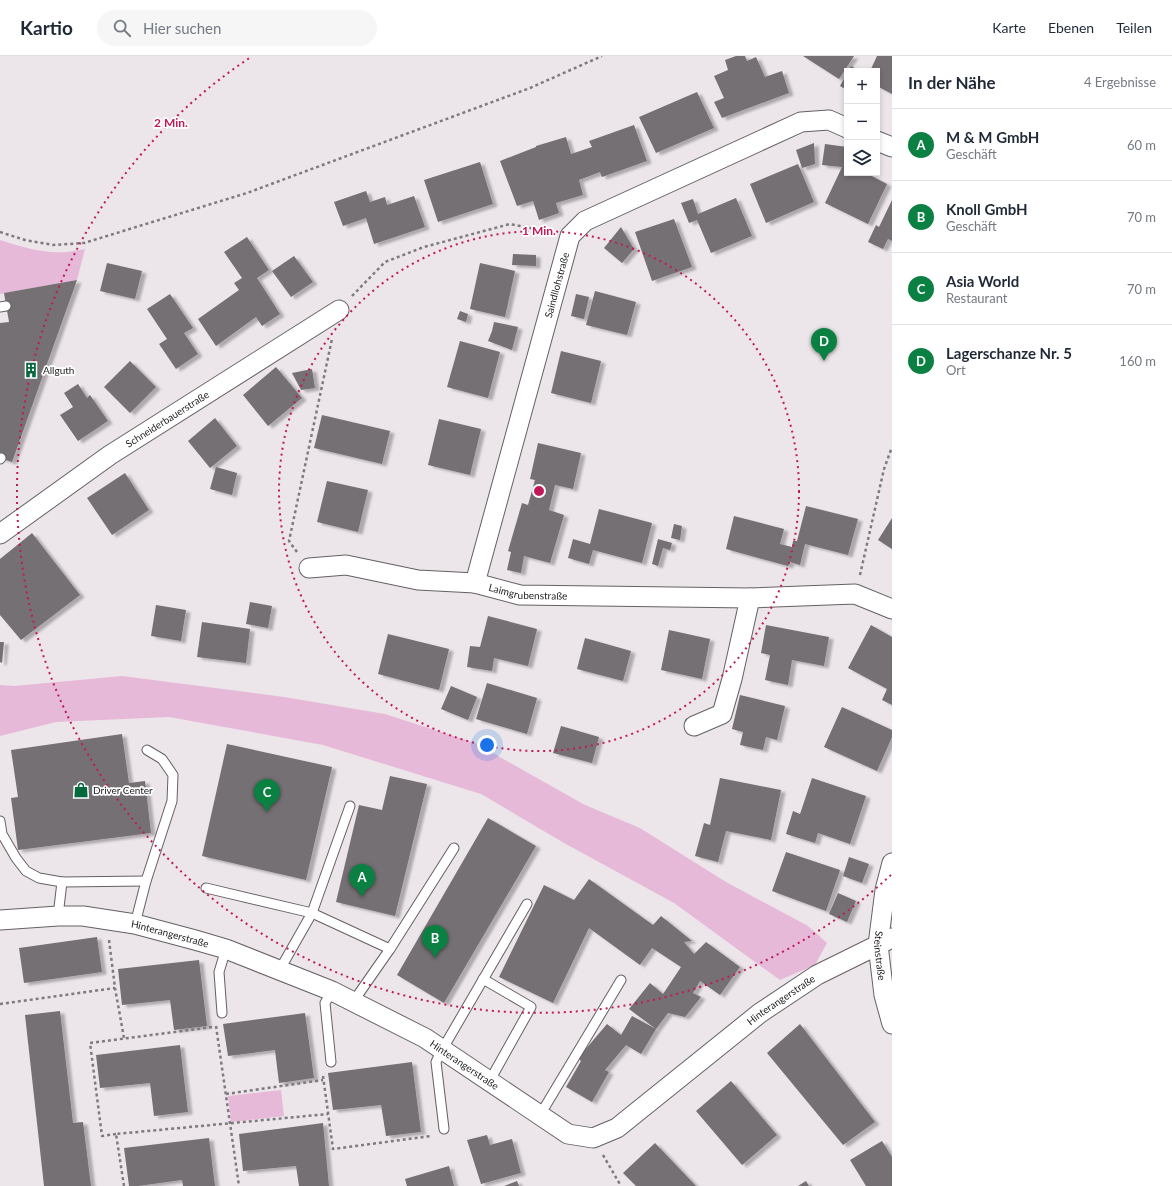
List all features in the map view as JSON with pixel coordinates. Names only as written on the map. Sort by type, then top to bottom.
[{"type":"street","name":"Saindllohstraße","points":[[476,583],[570,236],[585,221],[801,122],[829,120],[844,127]]},
{"type":"street","points":[[880,142],[892,147]]},
{"type":"street","name":"Schneiderbauerstraße","points":[[0,534],[110,455],[339,310]]},
{"type":"street","name":"Laimgrubenstraße","points":[[309,568],[346,566],[418,580],[476,583],[520,595],[750,598],[855,594],[892,609]]},
{"type":"street","points":[[694,726],[722,714],[732,679],[750,598]]},
{"type":"street","name":"Steinstraße","points":[[892,863],[885,890],[884,995],[892,1024]]},
{"type":"street","name":"Hinterangerstraße","points":[[0,920],[58,916],[83,916],[135,924],[226,950],[332,991],[425,1038],[568,1134],[593,1138],[617,1128],[760,1013],[817,975],[885,942]]},
{"type":"lane","points":[[135,924],[146,882],[172,801],[173,775],[162,759],[147,750]]},
{"type":"lane","points":[[279,971],[312,913],[350,806]]},
{"type":"lane","points":[[0,820],[2,834],[16,858],[26,871],[40,878],[62,882],[146,882]]},
{"type":"lane","points":[[353,1002],[390,949],[454,848]]},
{"type":"lane","points":[[58,916],[62,882]]},
{"type":"lane","points":[[206,888],[312,913],[390,949]]},
{"type":"lane","points":[[444,1129],[436,1062],[527,904]]},
{"type":"lane","points":[[222,1013],[219,972],[226,950]]},
{"type":"lane","points":[[483,979],[532,1007],[490,1082]]},
{"type":"lane","points":[[540,1115],[621,980]]},
{"type":"lane","points":[[331,1062],[325,1003],[332,991]]},
{"type":"path","points":[[0,232],[25,240],[53,245],[84,243],[247,193],[530,88],[602,56]]},
{"type":"path","points":[[309,568],[289,541],[339,310],[385,262],[424,247],[510,224],[570,236]]},
{"type":"path","points":[[855,594],[884,469],[892,447]]},
{"type":"path","points":[[106,920],[115,988],[124,1038]]},
{"type":"path","points":[[0,1004],[115,988]]},
{"type":"path","points":[[222,1013],[216,1027],[239,1186]]},
{"type":"path","points":[[216,1027],[90,1043],[102,1136],[328,1114]]},
{"type":"path","points":[[331,1062],[322,1075],[333,1149],[434,1136],[444,1129]]},
{"type":"path","points":[[226,1094],[323,1080]]},
{"type":"path","points":[[116,1134],[124,1186]]},
{"type":"path","points":[[593,1138],[621,1186]]},
{"type":"shaded area","points":[[0,240],[50,252],[67,252],[85,249],[77,280],[0,294]]},
{"type":"shaded area","points":[[122,676],[284,697],[385,714],[475,743],[585,805],[640,828],[726,882],[808,926],[827,943],[815,965],[780,980],[674,903],[564,843],[481,794],[323,745],[169,717],[56,722],[0,736],[0,685],[14,686]]},
{"type":"shaded area","points":[[281,1090],[284,1116],[231,1122],[228,1096]]},
{"type":"building","points":[[736,56],[745,56],[747,61],[756,57],[765,77],[782,71],[789,93],[722,118],[714,102],[724,98],[714,76],[728,70],[725,60]]},
{"type":"building","points":[[803,56],[854,56],[846,68],[844,68],[844,71],[839,79]]},
{"type":"building","points":[[877,56],[892,56],[892,94],[880,88],[880,68],[871,68]]},
{"type":"building","points":[[844,79],[844,88],[840,86]]},
{"type":"building","points":[[697,92],[714,128],[656,153],[639,117]]},
{"type":"building","points":[[634,125],[647,161],[602,177],[600,172],[579,180],[583,195],[556,203],[559,213],[539,220],[533,201],[517,206],[500,161],[536,146],[566,137],[571,154],[592,147],[589,141]]},
{"type":"building","points":[[814,143],[815,164],[802,168],[796,150]]},
{"type":"building","points":[[825,144],[844,147],[844,176],[872,176],[887,184],[868,224],[825,203],[842,167],[822,165]]},
{"type":"building","points":[[480,162],[493,204],[438,222],[424,180]]},
{"type":"building","points":[[798,164],[814,202],[766,223],[750,184]]},
{"type":"building","points":[[366,191],[370,202],[385,197],[387,205],[414,196],[425,227],[374,244],[366,218],[343,226],[334,202]]},
{"type":"building","points":[[736,198],[752,236],[711,253],[697,220],[689,223],[681,203],[693,199],[698,214]]},
{"type":"building","points":[[892,200],[892,241],[888,239],[883,249],[868,242],[876,225],[879,227]]},
{"type":"building","points":[[674,219],[692,267],[652,281],[635,232]]},
{"type":"building","points":[[621,227],[634,249],[622,263],[604,248]]},
{"type":"building","points":[[247,237],[269,270],[257,278],[280,314],[262,326],[256,317],[216,346],[198,319],[239,290],[234,283],[242,278],[224,252]]},
{"type":"building","points":[[513,254],[536,255],[536,266],[512,265]]},
{"type":"building","points":[[294,256],[313,282],[291,297],[272,271]]},
{"type":"building","points":[[107,263],[142,271],[135,299],[100,291]]},
{"type":"building","points":[[480,263],[515,271],[505,317],[470,309]]},
{"type":"building","name":"Allguth","points":[[77,280],[12,462],[0,458],[0,323],[9,322],[4,293]]},
{"type":"building","points":[[595,291],[636,302],[627,335],[586,325]]},
{"type":"building","points":[[170,294],[193,328],[184,333],[198,354],[176,369],[159,344],[167,339],[147,309]]},
{"type":"building","points":[[576,294],[589,297],[584,319],[571,316]]},
{"type":"building","points":[[460,311],[468,314],[466,322],[457,319]]},
{"type":"building","points":[[494,322],[518,327],[512,350],[488,341]]},
{"type":"building","points":[[460,341],[500,352],[488,398],[447,387]]},
{"type":"building","points":[[561,351],[601,361],[591,403],[551,393]]},
{"type":"building","points":[[130,361],[156,387],[130,413],[104,387]]},
{"type":"building","points":[[276,367],[302,398],[268,426],[243,395]]},
{"type":"building","points":[[312,369],[315,388],[301,390],[292,373]]},
{"type":"building","points":[[78,384],[87,398],[90,395],[108,421],[78,441],[60,415],[73,407],[64,393]]},
{"type":"building","points":[[322,415],[390,431],[382,464],[314,448]]},
{"type":"building","points":[[215,418],[237,446],[210,468],[188,441]]},
{"type":"building","points":[[439,419],[481,429],[470,475],[428,465]]},
{"type":"building","points":[[538,443],[581,453],[573,489],[555,485],[549,510],[564,515],[550,563],[524,556],[521,573],[507,570],[511,552],[508,551],[522,503],[528,505],[535,480],[530,479]]},
{"type":"building","points":[[216,467],[237,473],[232,495],[210,489]]},
{"type":"building","points":[[125,473],[149,510],[112,535],[87,498]]},
{"type":"building","points":[[327,481],[368,490],[358,532],[317,522]]},
{"type":"building","points":[[806,506],[858,519],[848,555],[805,544],[800,565],[790,562],[788,566],[726,549],[734,516],[784,529],[780,544],[792,547],[793,541],[797,541]]},
{"type":"building","points":[[599,509],[652,523],[642,563],[593,550],[589,564],[568,558],[573,539],[590,544]]},
{"type":"building","points":[[892,518],[892,549],[878,540]]},
{"type":"building","points":[[674,524],[682,526],[680,540],[671,538]]},
{"type":"building","points":[[32,533],[80,595],[21,640],[0,615],[0,559]]},
{"type":"building","points":[[658,539],[672,543],[670,550],[663,548],[658,566],[652,564]]},
{"type":"building","points":[[250,602],[272,606],[268,628],[246,624]]},
{"type":"building","points":[[156,605],[186,610],[181,641],[151,636]]},
{"type":"building","points":[[488,616],[537,629],[528,666],[494,658],[492,671],[467,667],[470,646],[480,647]]},
{"type":"building","points":[[202,622],[250,629],[246,663],[197,657]]},
{"type":"building","points":[[766,625],[829,637],[824,666],[792,660],[788,685],[765,680],[770,655],[761,653]]},
{"type":"building","points":[[871,625],[892,637],[892,705],[882,700],[887,689],[848,668]]},
{"type":"building","points":[[669,630],[710,639],[702,679],[661,670]]},
{"type":"building","points":[[388,634],[449,649],[439,690],[378,674]]},
{"type":"building","points":[[585,638],[631,651],[623,681],[577,669]]},
{"type":"building","points":[[0,642],[4,642],[2,663],[0,662]]},
{"type":"building","points":[[487,683],[537,698],[527,734],[476,719]]},
{"type":"building","points":[[451,686],[477,697],[468,720],[441,709]]},
{"type":"building","points":[[740,695],[785,706],[777,740],[766,737],[763,750],[740,745],[743,732],[732,729]]},
{"type":"building","points":[[842,707],[892,730],[892,737],[877,771],[824,747]]},
{"type":"building","points":[[561,726],[599,737],[592,763],[553,753]]},
{"type":"building","name":"Driver Center","points":[[122,734],[129,783],[145,781],[151,833],[18,850],[11,798],[18,797],[11,750]]},
{"type":"building","points":[[227,744],[332,767],[306,880],[202,856]]},
{"type":"building","points":[[390,776],[427,784],[395,916],[336,902],[359,805],[382,810]]},
{"type":"building","points":[[720,778],[781,790],[771,840],[726,831],[718,862],[695,856],[704,823],[710,825]]},
{"type":"building","points":[[812,778],[866,796],[850,844],[818,833],[815,843],[786,834],[793,811],[800,814]]},
{"type":"building","points":[[488,818],[536,846],[444,1003],[397,975]]},
{"type":"building","points":[[786,852],[840,870],[826,911],[772,891]]},
{"type":"building","points":[[849,857],[869,864],[862,883],[843,876]]},
{"type":"building","points":[[589,879],[653,925],[661,916],[692,941],[684,942],[694,954],[706,942],[740,967],[720,995],[700,981],[693,993],[701,997],[685,1017],[668,1013],[656,1029],[629,1009],[650,983],[663,994],[681,967],[652,948],[640,965],[589,928],[553,1003],[499,977],[544,885],[574,900]]},
{"type":"building","points":[[838,893],[856,901],[847,922],[829,914]]},
{"type":"building","points":[[97,937],[102,972],[24,983],[19,948]]},
{"type":"building","points":[[199,960],[207,1026],[174,1030],[170,1000],[122,1005],[118,969]]},
{"type":"building","points":[[60,1011],[73,1123],[83,1122],[91,1186],[44,1186],[25,1015]]},
{"type":"building","points":[[305,1013],[314,1078],[279,1083],[275,1050],[228,1056],[223,1024]]},
{"type":"building","points":[[632,1016],[656,1029],[641,1054],[626,1045],[605,1070],[609,1072],[592,1102],[566,1087],[581,1061],[578,1058],[607,1024],[621,1035]]},
{"type":"building","points":[[800,1024],[875,1122],[843,1145],[767,1053]]},
{"type":"building","points":[[180,1045],[188,1112],[154,1116],[150,1083],[100,1088],[96,1055]]},
{"type":"building","points":[[412,1062],[421,1132],[386,1136],[381,1105],[333,1110],[328,1073]]},
{"type":"building","points":[[731,1081],[777,1135],[742,1165],[696,1111]]},
{"type":"building","points":[[323,1123],[329,1186],[299,1186],[296,1166],[243,1171],[239,1134]]},
{"type":"building","points":[[487,1135],[490,1145],[512,1139],[521,1173],[481,1184],[467,1140]]},
{"type":"building","points":[[209,1138],[215,1186],[183,1186],[182,1180],[129,1186],[124,1148]]},
{"type":"building","points":[[882,1141],[892,1157],[892,1186],[866,1186],[850,1160]]},
{"type":"building","points":[[655,1143],[696,1186],[636,1186],[623,1173]]},
{"type":"building","points":[[449,1166],[454,1186],[407,1186],[405,1179]]},
{"type":"building","points":[[517,1181],[519,1186],[504,1186]]},
{"type":"building","points":[[806,1181],[809,1186],[798,1186]]},
{"type":"place","name":"Lagerschanze Nr. 5","points":[[824,361]]},
{"type":"place","name":"Allguth","points":[[31,370]]},
{"type":"place","name":"Driver Center","points":[[81,790]]},
{"type":"place","name":"Asia World","points":[[267,812]]},
{"type":"place","name":"M & M GmbH","points":[[362,897]]},
{"type":"place","name":"Knoll GmbH","points":[[435,958]]}]
